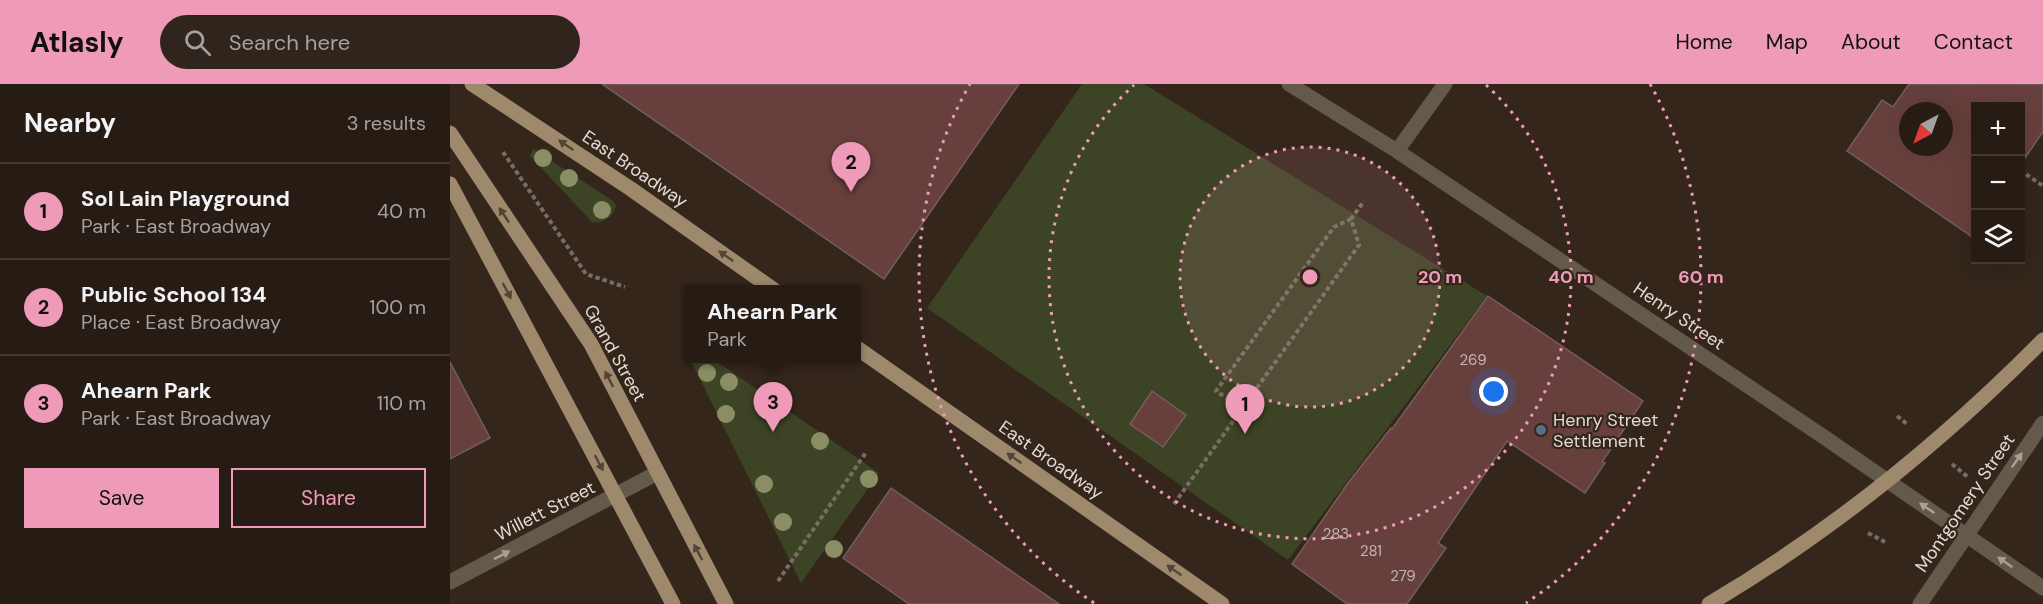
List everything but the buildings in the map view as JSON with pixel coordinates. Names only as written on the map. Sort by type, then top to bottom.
[{"type":"main road","name":"East Broadway","points":[[472,84],[631,189],[767,285]]},
{"type":"main road","name":"Grand Street","points":[[450,133],[591,344],[726,604]]},
{"type":"main road","points":[[450,184],[673,604]]},
{"type":"main road","points":[[1708,604],[1796,550],[1887,480],[1931,445],[1997,386],[2043,340]]},
{"type":"main road","name":"East Broadway","points":[[861,351],[1222,604]]},
{"type":"street","name":"Henry Street","points":[[1289,84],[1397,151],[1887,480],[2043,588]]},
{"type":"street","points":[[1397,151],[1445,84]]},
{"type":"street","name":"Montgomery Street","points":[[1920,604],[2043,423]]},
{"type":"street","name":"Willett Street","points":[[450,582],[657,473]]},
{"type":"path","points":[[500,147],[586,274],[625,287]]},
{"type":"path","points":[[2025,173],[2043,186]]},
{"type":"path","points":[[1242,408],[1216,391],[1334,227],[1351,219],[1364,201]]},
{"type":"path","points":[[1174,504],[1359,245],[1351,219]]},
{"type":"path","points":[[778,581],[867,451]]},
{"type":"path","points":[[1950,462],[1975,482]]},
{"type":"path","points":[[1862,530],[1885,542]]},
{"type":"green space","points":[[1082,84],[1144,84],[1487,296],[1288,560],[927,308]]},
{"type":"green space","points":[[533,149],[613,201],[616,205],[610,216],[600,222],[592,222],[530,156]]},
{"type":"green space","points":[[692,363],[719,363],[879,473],[801,583]]},
{"type":"place","name":"Public School 134","points":[[851,192]]},
{"type":"place","name":"Henry Street Settlement","points":[[1541,430]]},
{"type":"place","name":"Ahearn Park","points":[[773,432]]},
{"type":"place","name":"Sol Lain Playground","points":[[1245,434]]}]
